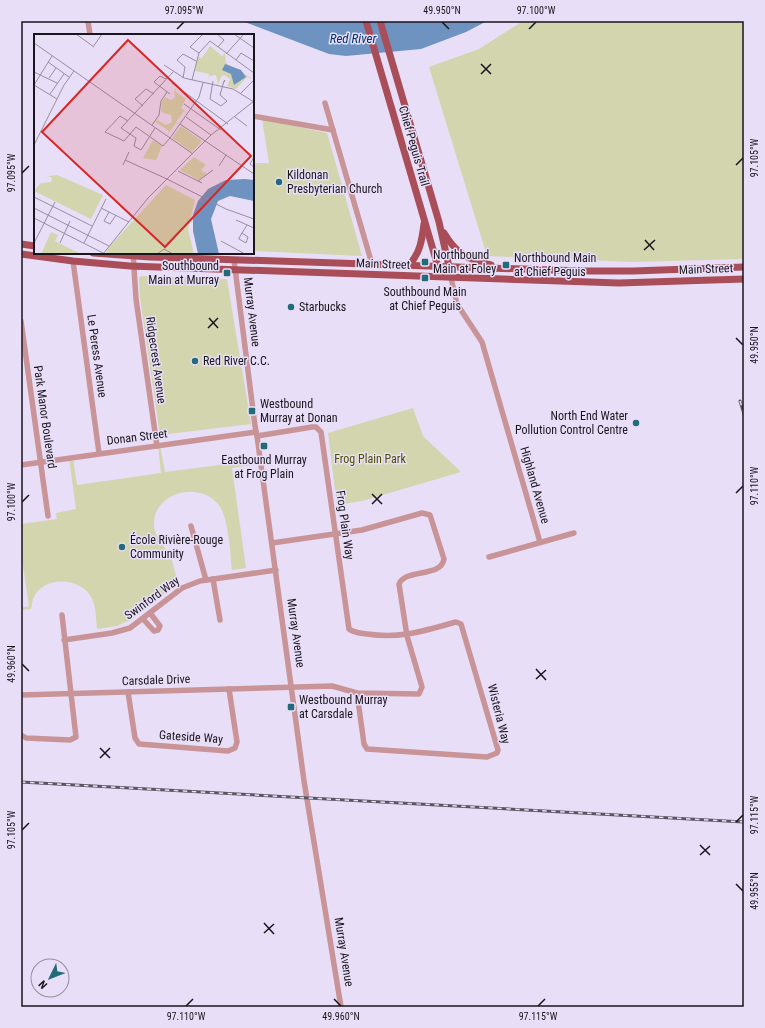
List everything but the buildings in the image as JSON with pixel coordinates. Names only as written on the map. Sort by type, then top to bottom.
[{"type":"main road","name":"Chief Peguis Trail","points":[[366,21],[425,220],[440,277]]},
{"type":"main road","name":"Chief Peguis Trail","points":[[380,21],[439,222],[450,267],[451,278]]},
{"type":"main road","points":[[408,266],[414,259],[419,249],[425,220]]},
{"type":"main road","points":[[439,222],[448,240],[463,255],[478,262],[503,268]]},
{"type":"main road","points":[[21,244],[34,246]]},
{"type":"main road","name":"Main Street","points":[[21,254],[73,261],[132,266],[451,278],[619,283],[744,279]]},
{"type":"main road","name":"Main Street","points":[[131,254],[234,260],[438,267],[622,271],[744,267]]},
{"type":"street","points":[[88,21],[90,34]]},
{"type":"street","points":[[325,103],[372,264]]},
{"type":"street","points":[[254,116],[333,130]]},
{"type":"street","name":"Ridgecrest Avenue","points":[[131,254],[157,446]]},
{"type":"street","name":"Murray Avenue","points":[[234,260],[304,781],[341,1007]]},
{"type":"street","name":"Le Peress Avenue","points":[[73,261],[99,453]]},
{"type":"street","name":"Highland Avenue","points":[[451,278],[457,304],[482,342],[540,542]]},
{"type":"street","name":"Park Manor Boulevard","points":[[21,321],[48,516]]},
{"type":"street","name":"Frog Plain Way","points":[[257,434],[316,427],[321,432],[349,629],[354,632],[382,636],[407,636]]},
{"type":"street","name":"Donan Street","points":[[21,464],[257,434]]},
{"type":"street","points":[[272,543],[362,530],[422,513],[430,515],[444,559],[443,563],[438,568],[400,580],[399,584],[407,636]]},
{"type":"street","points":[[191,526],[206,580]]},
{"type":"street","points":[[489,557],[574,533]]},
{"type":"street","name":"Swinford Way","points":[[64,640],[122,631],[143,619],[182,588],[206,580],[276,570]]},
{"type":"street","points":[[214,579],[220,620]]},
{"type":"street","points":[[143,619],[154,631],[158,630],[160,626],[150,613]]},
{"type":"street","points":[[21,735],[26,738],[73,739],[76,733],[62,615]]},
{"type":"street","name":"Wisteria Way","points":[[357,693],[364,744],[367,749],[487,757],[497,753],[498,746],[461,624],[456,622],[407,636]]},
{"type":"street","name":"Carsdale Drive","points":[[21,695],[332,686],[357,693],[419,694],[422,687],[407,636]]},
{"type":"street","name":"Gateside Way","points":[[128,692],[135,738],[139,744],[228,750],[235,748],[237,742],[229,689]]},
{"type":"green space","points":[[523,21],[744,21],[744,259],[633,262],[487,256],[429,67],[479,49]]},
{"type":"green space","points":[[262,119],[327,133],[362,256],[254,251],[254,163],[269,163]]},
{"type":"green space","name":"Red River C.C.","points":[[139,277],[227,279],[251,424],[160,435],[140,298]]},
{"type":"green space","name":"Frog Plain Park","points":[[413,408],[423,436],[461,472],[362,501],[337,505],[328,433]]},
{"type":"green space","points":[[158,445],[160,445],[165,472],[257,460],[257,464],[232,468],[246,568],[232,570],[227,526],[225,517],[218,504],[209,497],[199,493],[188,492],[177,494],[168,498],[160,506],[155,515],[154,527],[171,559],[178,583],[132,619],[117,626],[97,629],[94,604],[89,593],[82,587],[65,582],[55,582],[39,590],[32,601],[31,609],[21,610],[21,608],[29,606],[21,553],[21,524],[57,519],[56,513],[76,509],[69,458],[73,458],[77,485],[161,473]]},
{"type":"water","name":"Red River","points":[[242,21],[487,21],[466,32],[421,49],[346,56],[329,54]]},
{"type":"railway","points":[[740,401],[744,414]]},
{"type":"railway","points":[[21,782],[744,822]]},
{"type":"place","name":"Kildonan Presbyterian Church","points":[[279,182]]},
{"type":"place","name":"Northbound Main at Foley","points":[[425,262]]},
{"type":"place","name":"Northbound Main at Chief Peguis","points":[[506,265]]},
{"type":"place","name":"Southbound Main at Murray","points":[[227,273]]},
{"type":"place","name":"Southbound Main at Chief Peguis","points":[[425,278]]},
{"type":"place","name":"Starbucks","points":[[291,307]]},
{"type":"place","name":"Red River C.C.","points":[[195,361]]},
{"type":"place","name":"Westbound Murray at Donan","points":[[252,411]]},
{"type":"place","name":"North End Water Pollution Control Centre","points":[[636,423]]},
{"type":"place","name":"Eastbound Murray at Frog Plain","points":[[264,446]]},
{"type":"place","name":"École Rivière-Rouge Community","points":[[122,547]]},
{"type":"place","name":"Westbound Murray at Carsdale","points":[[291,707]]}]
